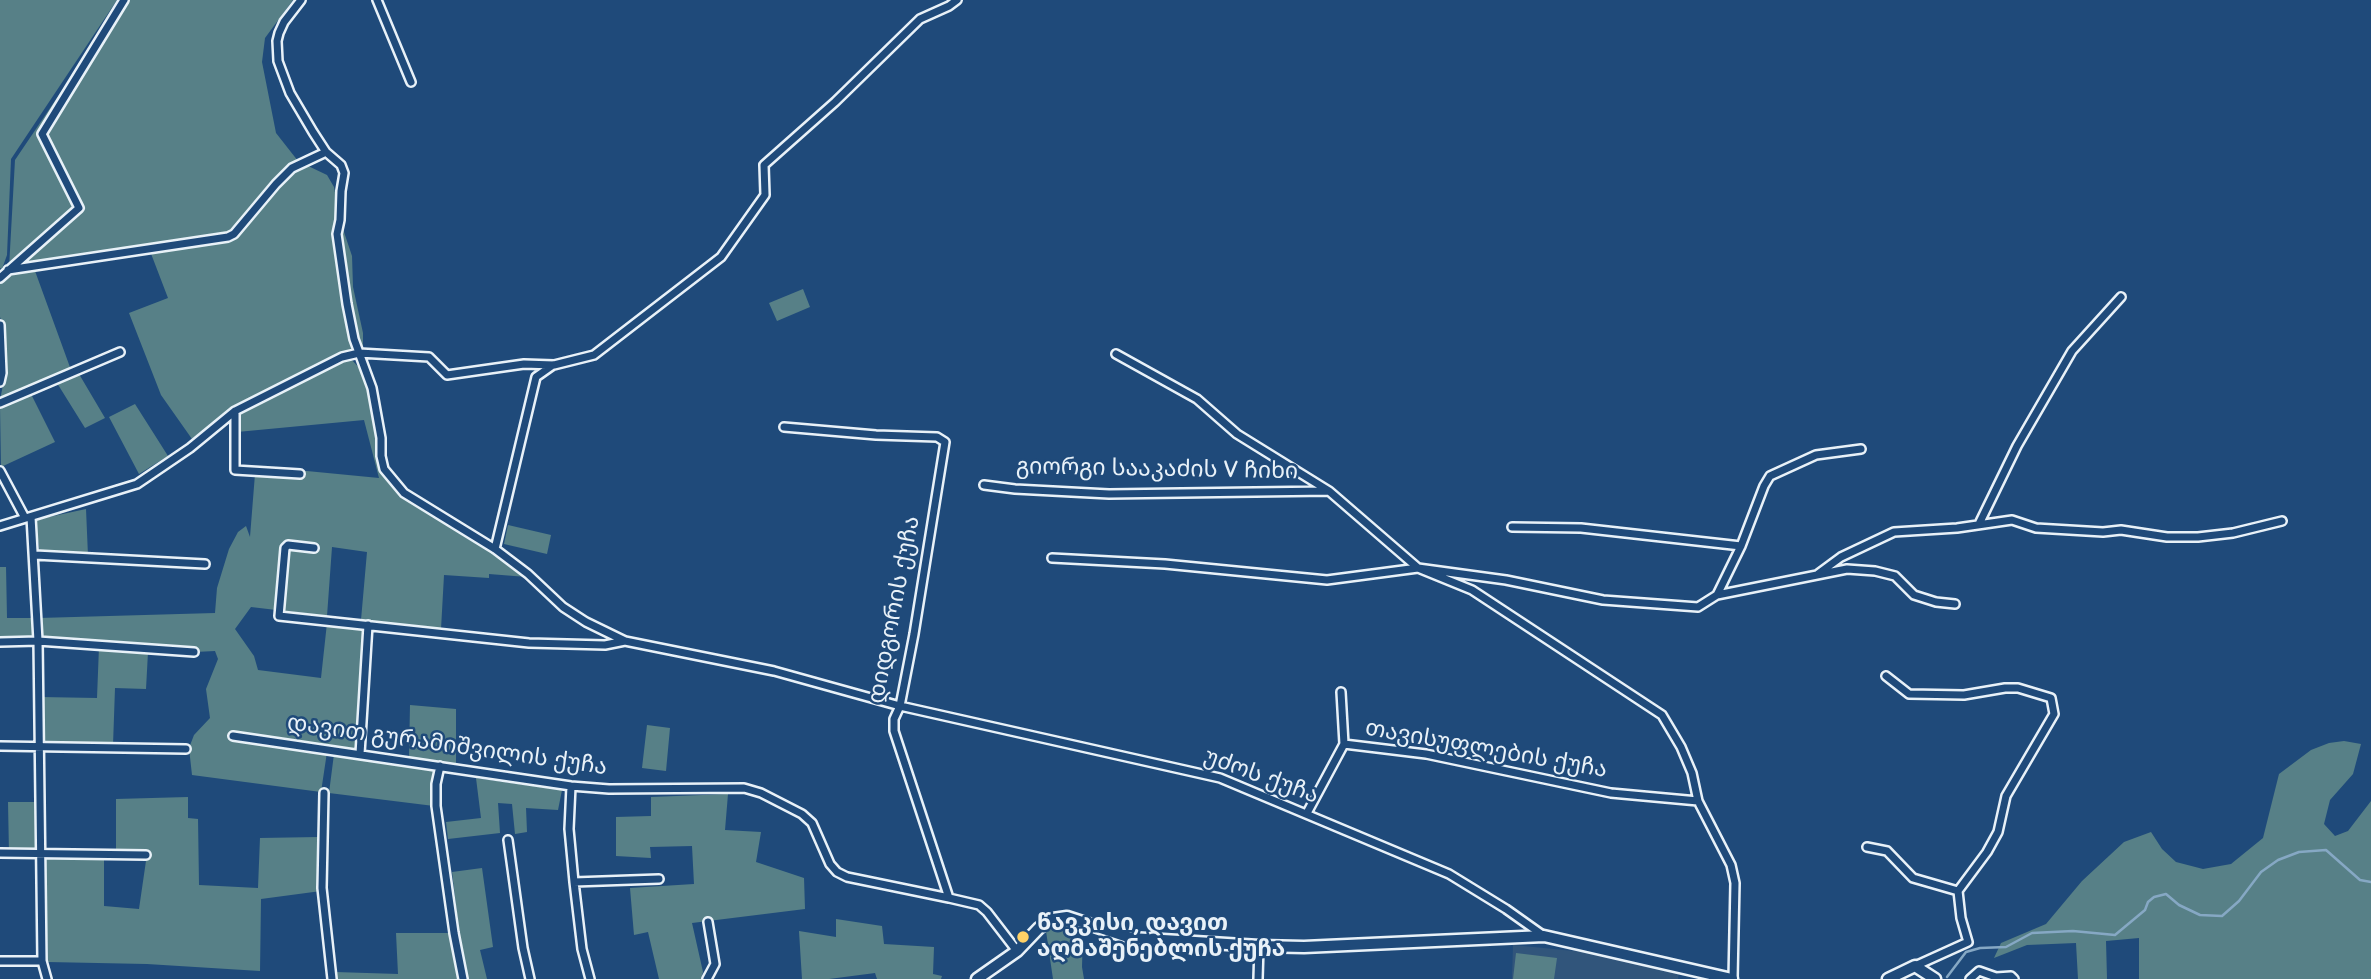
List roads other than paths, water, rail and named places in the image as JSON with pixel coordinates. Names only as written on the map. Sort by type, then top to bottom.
[{"type":"street","points":[[0,278],[79,208],[42,134],[124,0]]},
{"type":"street","points":[[301,0],[279,33],[276,41],[278,61],[290,93],[327,152],[341,165],[344,173],[337,234],[347,304],[359,353],[372,388],[384,469],[404,493],[495,549],[528,574],[563,607],[625,641]]},
{"type":"street","points":[[377,0],[411,82]]},
{"type":"street","points":[[495,549],[536,377],[554,365],[594,355],[721,257],[765,195],[764,165],[835,102],[920,19],[957,0]]},
{"type":"street","points":[[8,270],[228,237],[234,234],[292,168],[327,152]]},
{"type":"street","points":[[1979,524],[2017,446],[2072,351],[2121,297]]},
{"type":"street","points":[[0,325],[0,382]]},
{"type":"street","points":[[0,403],[120,352]]},
{"type":"street","points":[[0,526],[137,484],[190,448],[235,411],[342,357],[359,353],[429,357],[447,375],[535,363],[554,365]]},
{"type":"street","points":[[977,979],[1017,951],[1053,919],[1067,917],[1131,938],[1259,946],[1304,947],[1545,936],[1732,979],[1735,883],[1731,865],[1698,801],[1692,773],[1681,747],[1662,715],[1472,590],[1419,568],[1329,491],[1237,434],[1197,399],[1116,354]]},
{"type":"street","points":[[235,411],[235,470],[300,474]]},
{"type":"street","name":"დიდგორის ქუჩა","points":[[784,427],[876,436],[937,437],[945,442],[894,731],[949,898]]},
{"type":"street","points":[[1717,595],[1770,476],[1816,455],[1861,449]]},
{"type":"street","points":[[0,471],[28,517],[34,555],[38,641],[42,961],[47,979]]},
{"type":"street","name":"გიორგი სააკაძის V ჩიხი","points":[[984,485],[1110,494],[1329,491]]},
{"type":"street","points":[[1818,573],[1841,557],[1894,532],[2012,520],[2036,528],[2103,533],[2121,530],[2166,537],[2198,537],[2233,533],[2282,521]]},
{"type":"street","points":[[1512,527],[1581,528],[1741,546]]},
{"type":"street","points":[[314,548],[285,546],[278,615],[529,643],[605,645],[625,641]]},
{"type":"street","points":[[34,555],[205,564]]},
{"type":"street","points":[[1052,558],[1165,564],[1327,580],[1419,568],[1506,580],[1603,600],[1671,607],[1698,607],[1717,595],[1847,569],[1895,576],[1914,595],[1936,602],[1955,604]]},
{"type":"street","points":[[360,754],[368,625]]},
{"type":"street","points":[[0,642],[38,641],[194,652]]},
{"type":"street","name":"უძოს ქუჩა","points":[[625,641],[774,671],[900,706],[1220,778],[1450,874],[1545,936]]},
{"type":"street","points":[[1886,676],[1909,694],[1964,695],[2018,688],[2050,698],[2054,714],[2006,796],[1998,832],[1987,852],[1958,891],[1961,918],[1968,942],[1888,979]]},
{"type":"street","points":[[1341,692],[1344,744]]},
{"type":"street","name":"დავით გურამიშვილის ქუჩა","points":[[233,736],[571,786],[609,789],[744,788],[761,793],[802,814],[812,823],[836,872],[847,877],[949,898]]},
{"type":"street","name":"თავისუფლების ქუჩა","points":[[1307,813],[1344,744],[1426,754],[1611,793],[1698,801]]},
{"type":"street","points":[[0,746],[186,749]]},
{"type":"street","points":[[440,766],[436,784],[436,806],[463,979]]},
{"type":"street","points":[[571,786],[569,829],[573,882],[582,949],[590,979]]},
{"type":"street","points":[[324,793],[322,888],[332,979]]},
{"type":"street","points":[[508,840],[530,979]]},
{"type":"street","points":[[1867,847],[1887,852],[1913,878],[1958,891]]},
{"type":"street","points":[[0,853],[146,855]]},
{"type":"street","points":[[573,882],[659,879]]},
{"type":"street","points":[[949,898],[979,905],[1017,951]]},
{"type":"street","points":[[707,979],[715,964],[708,922]]},
{"type":"street","points":[[1258,979],[1259,946]]},
{"type":"street","points":[[0,961],[42,961]]},
{"type":"street","points":[[1915,966],[1935,979]]},
{"type":"street","points":[[1969,979],[1979,971],[1990,976],[2011,976],[2014,979]]},
{"type":"waterway","points":[[1947,977],[1966,952],[1980,948],[2006,947],[2032,933],[2073,931],[2115,935],[2145,910],[2154,897],[2166,894],[2179,905],[2200,915],[2222,916],[2239,901],[2261,872],[2278,860],[2299,852],[2326,850],[2360,880],[2371,882]]},
{"type":"place","name":"წავკისი, დავით აღმაშენებლის ქუჩა","points":[[1023,937]]}]
